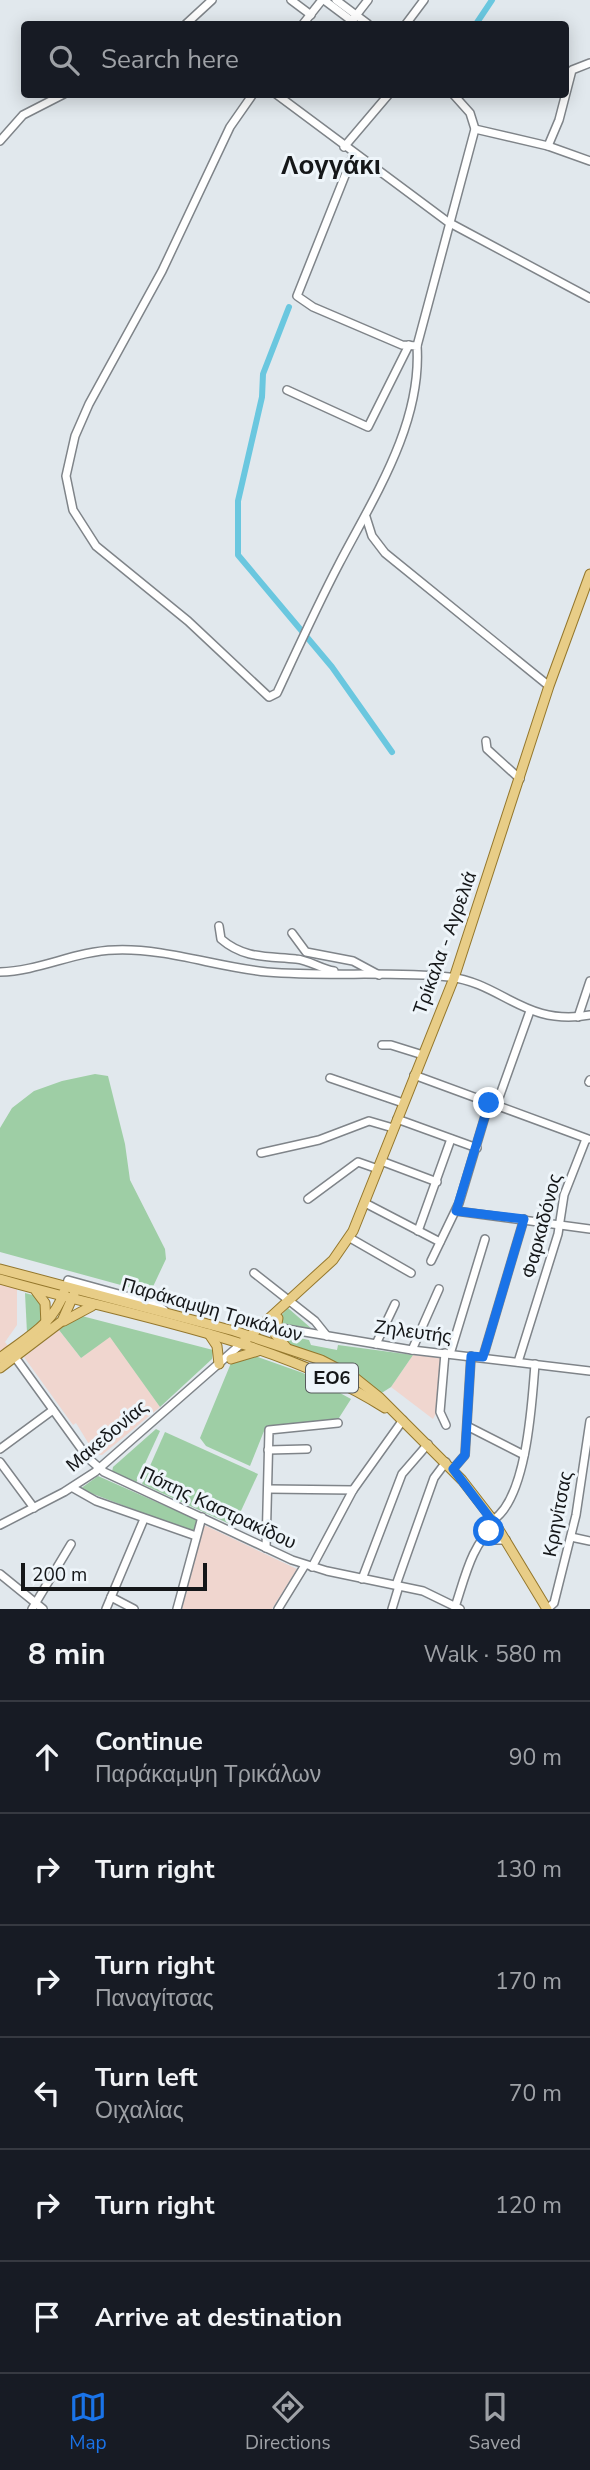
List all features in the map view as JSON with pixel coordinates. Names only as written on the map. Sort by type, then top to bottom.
[{"type":"main road","name":"Τρίκαλα - Αγρελιά","points":[[248,1341],[333,1260],[350,1238],[454,978],[549,686],[586,598],[590,573]]},
{"type":"main road","name":"Παράκαμψη Τρικάλων","points":[[0,1269],[170,1314],[248,1341],[260,1351],[333,1378],[400,1418]]},
{"type":"main road","name":"Παράκαμψη Τρικάλων","points":[[0,1279],[209,1334],[291,1350],[354,1377],[449,1465],[495,1523],[547,1609]]},
{"type":"main road","points":[[0,1368],[12,1353],[46,1325],[67,1298],[72,1286]]},
{"type":"main road","points":[[31,1288],[43,1298],[46,1325]]},
{"type":"main road","points":[[57,1325],[67,1314],[67,1298]]},
{"type":"main road","name":"Τρίκαλα - Αγρελιά","points":[[248,1341],[271,1327],[291,1301]]},
{"type":"main road","points":[[0,1358],[84,1308],[97,1306]]},
{"type":"main road","points":[[271,1327],[278,1339],[291,1350]]},
{"type":"main road","points":[[209,1334],[217,1346],[219,1364]]},
{"type":"main road","points":[[231,1359],[260,1351]]},
{"type":"street","points":[[191,21],[212,0]]},
{"type":"street","points":[[291,0],[311,15]]},
{"type":"street","points":[[306,21],[323,0],[354,20]]},
{"type":"street","points":[[336,0],[354,20]]},
{"type":"street","points":[[354,20],[368,0]]},
{"type":"street","points":[[408,21],[424,0]]},
{"type":"street","points":[[569,82],[576,66],[590,63]]},
{"type":"street","points":[[0,141],[23,115],[56,98]]},
{"type":"street","points":[[250,98],[230,127],[162,271],[89,404],[69,457],[66,476],[67,495],[73,510],[104,555],[136,576],[188,621],[265,695],[273,696],[276,693],[366,517],[401,438],[416,379],[413,345]]},
{"type":"street","points":[[281,98],[448,222],[590,298]]},
{"type":"street","points":[[344,147],[386,98]]},
{"type":"street","points":[[287,390],[368,427],[413,345],[475,130],[470,113],[457,98]]},
{"type":"street","points":[[548,146],[565,98]]},
{"type":"street","points":[[475,130],[548,146],[590,161]]},
{"type":"street","points":[[354,153],[298,296],[325,312],[413,345]]},
{"type":"street","points":[[366,517],[372,536],[385,553],[549,686]]},
{"type":"street","points":[[486,741],[487,749],[520,779]]},
{"type":"street","points":[[219,926],[221,939],[248,954],[300,960],[348,975]]},
{"type":"street","points":[[292,933],[306,952],[353,961],[379,976]]},
{"type":"street","points":[[0,972],[28,970],[95,952],[127,950],[242,969],[454,978],[530,1011],[558,1018],[590,1015]]},
{"type":"street","points":[[578,1017],[590,981]]},
{"type":"street","points":[[431,1261],[456,1211],[492,1104],[530,1011]]},
{"type":"street","points":[[382,1045],[422,1055]]},
{"type":"street","points":[[414,1075],[588,1139]]},
{"type":"street","points":[[330,1078],[403,1103]]},
{"type":"street","points":[[261,1153],[319,1140],[369,1121],[395,1124],[477,1148]]},
{"type":"street","points":[[418,1231],[451,1139]]},
{"type":"street","name":"Φαρκαδόνος","points":[[518,1362],[560,1224],[564,1195],[588,1139]]},
{"type":"street","points":[[308,1199],[358,1162],[380,1165],[437,1182]]},
{"type":"street","points":[[365,1203],[440,1242]]},
{"type":"street","points":[[456,1211],[590,1229]]},
{"type":"street","points":[[483,1357],[524,1219]]},
{"type":"street","points":[[350,1238],[411,1273]]},
{"type":"street","points":[[446,1424],[440,1412],[448,1354],[485,1239]]},
{"type":"street","points":[[254,1273],[291,1301],[327,1336]]},
{"type":"street","points":[[412,1350],[439,1289]]},
{"type":"street","points":[[376,1344],[395,1304]]},
{"type":"street","name":"Ζηλευτής","points":[[271,1327],[412,1350],[590,1371]]},
{"type":"street","name":"Μακεδονίας","points":[[194,1385],[208,1380],[248,1341]]},
{"type":"street","name":"Μακεδονίας","points":[[0,1525],[73,1488],[100,1469],[248,1341]]},
{"type":"street","name":"Πόπης Καστρακίδου","points":[[12,1353],[100,1469],[309,1566],[424,1591],[452,1607]]},
{"type":"street","points":[[392,1609],[434,1478],[449,1465],[464,1459],[471,1356]]},
{"type":"street","points":[[452,1607],[482,1540],[504,1510],[524,1455],[529,1433],[535,1364]]},
{"type":"street","points":[[0,1448],[53,1410]]},
{"type":"street","points":[[278,1609],[309,1566],[353,1490],[400,1418]]},
{"type":"street","name":"Κρηνίτσας","points":[[547,1609],[554,1603],[571,1537],[590,1421]]},
{"type":"street","points":[[266,1548],[271,1428],[338,1423]]},
{"type":"street","points":[[467,1426],[524,1455]]},
{"type":"street","points":[[362,1579],[402,1474],[428,1444]]},
{"type":"street","points":[[268,1450],[307,1449]]},
{"type":"street","points":[[0,1462],[34,1507]]},
{"type":"street","name":"Πόπης Καστρακίδου","points":[[73,1488],[81,1494],[144,1519],[196,1536]]},
{"type":"street","points":[[268,1489],[353,1490]]},
{"type":"street","points":[[177,1609],[202,1517]]},
{"type":"street","points":[[106,1609],[144,1519]]},
{"type":"street","points":[[571,1537],[590,1541]]},
{"type":"street","points":[[482,1540],[506,1540]]},
{"type":"street","points":[[0,1574],[37,1607],[71,1544]]},
{"type":"street","points":[[111,1597],[134,1609]]},
{"type":"shaded area","points":[[0,1284],[17,1288],[17,1325],[5,1342],[8,1346],[0,1352]]},
{"type":"shaded area","points":[[59,1330],[81,1358],[110,1336],[160,1407],[102,1455],[95,1454],[76,1423],[73,1425],[24,1357]]},
{"type":"shaded area","points":[[413,1355],[442,1358],[438,1410],[433,1419],[391,1387]]},
{"type":"shaded area","points":[[204,1525],[297,1569],[272,1609],[182,1609]]},
{"type":"green space","points":[[95,1074],[108,1076],[125,1144],[130,1180],[165,1249],[166,1259],[150,1293],[0,1252],[0,1128],[12,1108],[34,1091],[62,1081]]},
{"type":"green space","points":[[25,1293],[36,1296],[43,1304],[42,1321],[27,1333]]},
{"type":"green space","points":[[288,1308],[312,1329],[279,1324],[279,1318]]},
{"type":"green space","points":[[78,1315],[213,1350],[212,1359],[160,1407],[110,1337],[81,1358],[59,1330]]},
{"type":"green space","points":[[280,1334],[309,1340],[311,1345],[337,1350],[338,1345],[413,1355],[391,1387],[380,1394],[285,1345]]},
{"type":"green space","points":[[255,1356],[303,1373],[351,1399],[337,1421],[266,1426],[250,1466],[206,1446],[200,1438],[233,1360]]},
{"type":"green space","points":[[156,1429],[160,1431],[136,1483],[112,1472],[113,1467]]},
{"type":"green space","points":[[165,1432],[258,1474],[234,1526],[142,1484]]},
{"type":"green space","points":[[98,1476],[197,1520],[193,1532],[80,1489]]},
{"type":"waterway","points":[[478,21],[492,0]]},
{"type":"waterway","points":[[289,307],[263,374],[262,397],[238,501],[238,555],[332,667],[392,752]]},
{"type":"district","name":"Λογγάκι","points":[[331,165]]},
{"type":"route","points":[[489,1103],[456,1211],[524,1219],[483,1357],[471,1356],[465,1455],[463,1461],[453,1469],[496,1526],[489,1531]]}]
